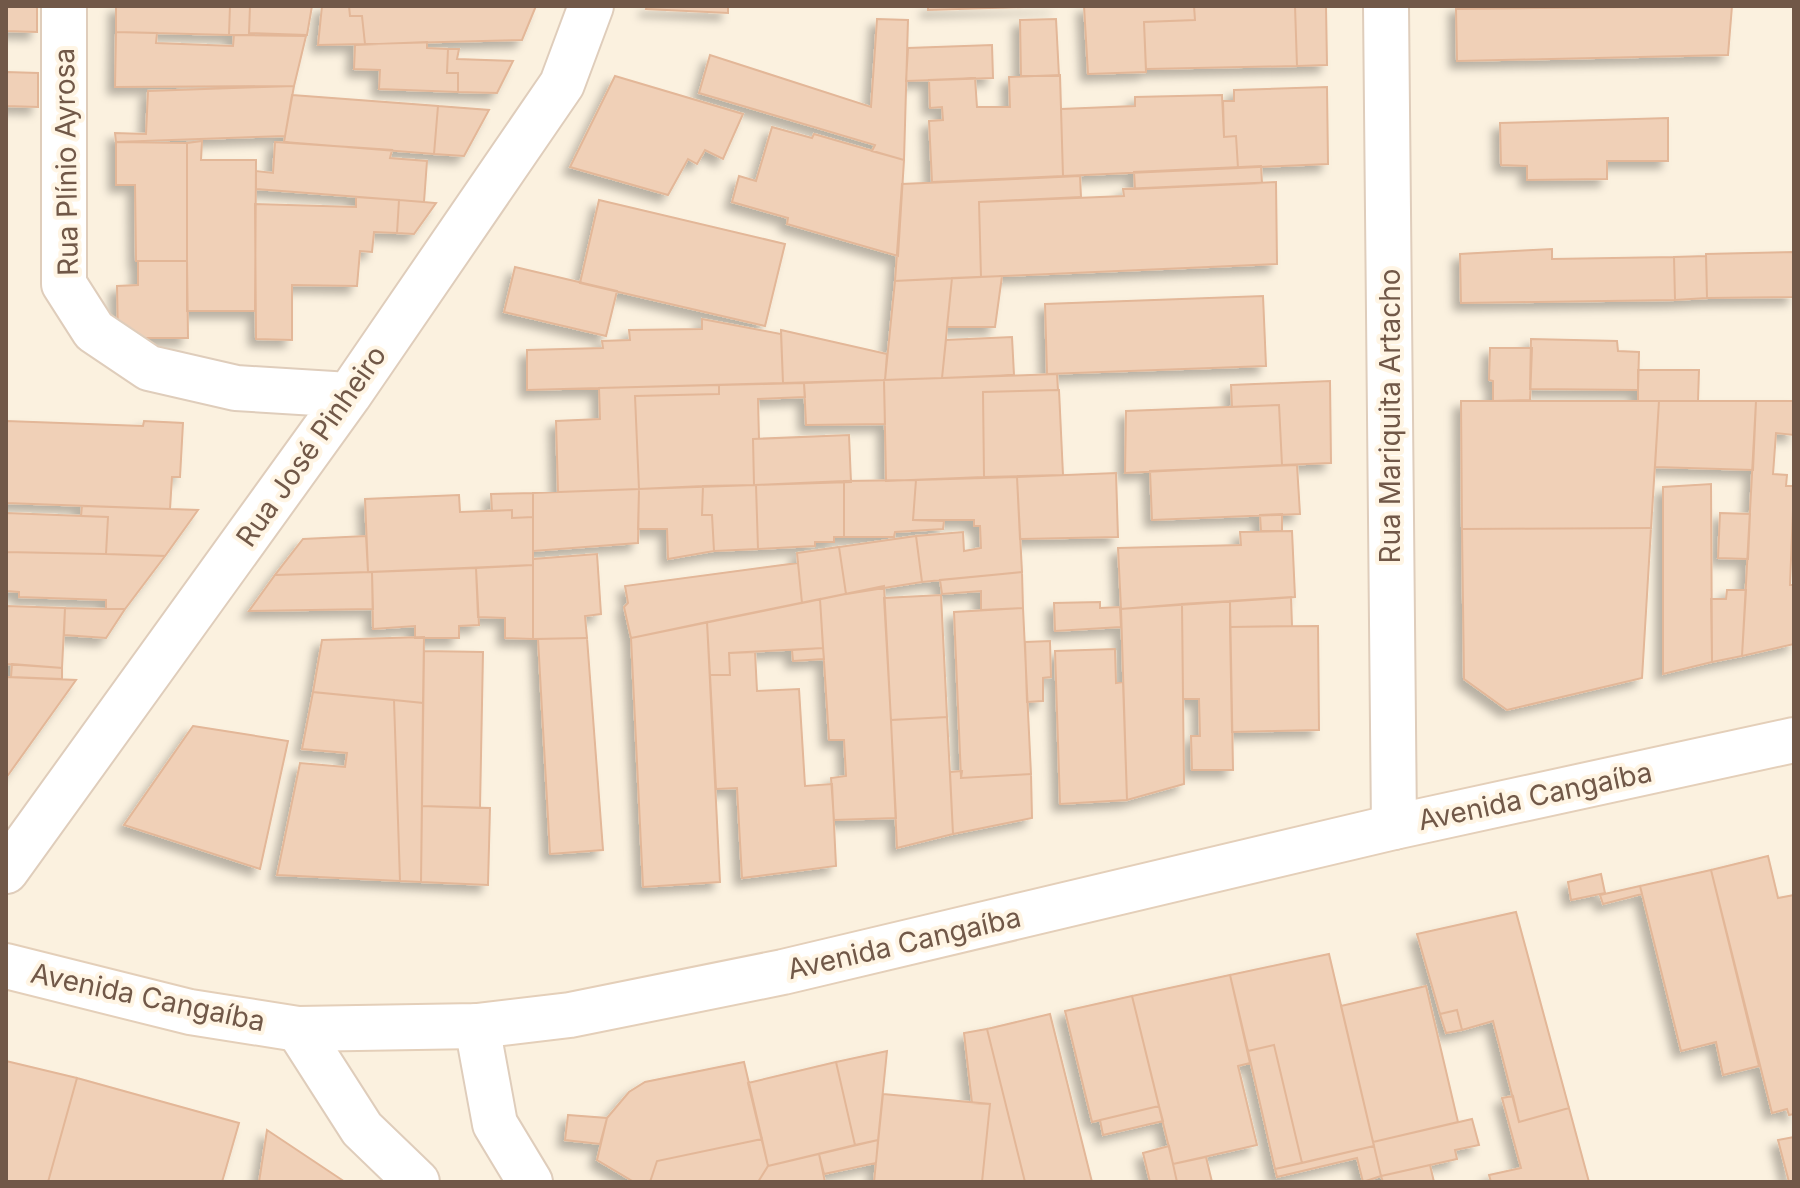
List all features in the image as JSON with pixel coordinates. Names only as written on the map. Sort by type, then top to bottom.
[{"type":"street","name":"Rua Plínio Ayrosa","points":[[64,6],[64,284],[94,331],[149,368],[236,388],[349,395]]},
{"type":"street","name":"Rua José Pinheiro","points":[[6,871],[349,395],[562,84],[591,6]]},
{"type":"street","name":"Rua Mariquita Artacho","points":[[1386,6],[1394,827]]},
{"type":"street","name":"Avenida Cangaíba","points":[[6,966],[190,1012],[298,1029],[477,1026],[570,1015],[783,972],[1394,827],[1794,740]]},
{"type":"street","points":[[477,1026],[495,1124],[530,1182]]},
{"type":"street","points":[[298,1029],[362,1129],[417,1182]]},
{"type":"building","points":[[6,6],[37,6],[37,32],[6,31]]},
{"type":"building","points":[[116,6],[230,6],[229,35],[116,32]]},
{"type":"building","points":[[230,6],[250,6],[249,35],[229,35]]},
{"type":"building","points":[[250,6],[312,6],[307,35],[249,33]]},
{"type":"building","points":[[322,6],[349,6],[350,16],[362,16],[365,44],[318,45]]},
{"type":"building","points":[[349,6],[536,6],[522,40],[365,44],[362,16],[350,16]]},
{"type":"building","points":[[647,6],[728,6],[728,13],[646,9]]},
{"type":"building","points":[[928,6],[1058,6],[928,10]]},
{"type":"building","points":[[1084,6],[1194,6],[1195,20],[1144,22],[1146,72],[1088,74]]},
{"type":"building","points":[[1194,6],[1295,6],[1297,66],[1146,69],[1144,22],[1195,20]]},
{"type":"building","points":[[1295,6],[1326,6],[1327,65],[1297,66]]},
{"type":"building","points":[[1456,6],[1594,6],[1594,7],[1456,9]]},
{"type":"building","points":[[1732,6],[1728,55],[1457,61],[1456,9]]},
{"type":"building","points":[[877,19],[908,20],[904,160],[872,151],[875,145],[699,93],[710,55],[871,107]]},
{"type":"building","points":[[1056,19],[1059,76],[1021,76],[1020,20]]},
{"type":"building","points":[[116,32],[157,33],[156,43],[233,46],[234,35],[306,36],[294,86],[115,87]]},
{"type":"building","points":[[427,42],[427,48],[448,49],[447,73],[458,73],[458,92],[379,89],[380,70],[354,69],[355,45]]},
{"type":"building","points":[[992,45],[993,78],[906,81],[908,48]]},
{"type":"building","points":[[448,49],[459,49],[457,59],[513,61],[497,93],[458,92],[458,73],[447,73]]},
{"type":"building","points":[[6,72],[38,73],[38,107],[6,106]]},
{"type":"building","points":[[1060,75],[1063,176],[932,182],[929,121],[943,120],[942,107],[930,108],[929,80],[975,78],[977,107],[1010,107],[1009,77]]},
{"type":"building","points":[[615,76],[743,114],[723,159],[705,150],[697,164],[688,159],[668,195],[570,167]]},
{"type":"building","points":[[294,86],[285,136],[116,142],[115,133],[146,134],[148,91]]},
{"type":"building","points":[[1327,87],[1328,164],[1238,168],[1236,136],[1224,137],[1223,101],[1234,101],[1234,90]]},
{"type":"building","points":[[292,95],[438,106],[434,154],[284,142]]},
{"type":"building","points":[[1222,95],[1224,137],[1236,136],[1238,168],[1063,176],[1061,109],[1135,106],[1135,97]]},
{"type":"building","points":[[438,106],[489,110],[464,156],[434,154]]},
{"type":"building","points":[[1668,118],[1668,161],[1607,161],[1607,179],[1527,180],[1527,166],[1501,165],[1500,123]]},
{"type":"building","points":[[772,127],[812,138],[814,134],[904,160],[898,256],[787,224],[788,218],[732,202],[739,176],[756,181]]},
{"type":"building","points":[[202,141],[201,160],[256,160],[255,311],[187,311],[187,143]]},
{"type":"building","points":[[116,142],[187,143],[187,261],[136,261],[135,185],[116,185]]},
{"type":"building","points":[[275,142],[392,150],[390,158],[427,161],[424,202],[256,189],[256,171],[273,173]]},
{"type":"building","points":[[1261,166],[1262,183],[1135,189],[1134,172]]},
{"type":"building","points":[[1080,176],[1081,197],[979,202],[981,277],[895,281],[902,184]]},
{"type":"building","points":[[1276,182],[1277,264],[981,277],[979,202],[1124,196],[1123,189]]},
{"type":"building","points":[[356,197],[399,200],[397,233],[374,232],[372,252],[360,251],[357,286],[292,285],[292,340],[256,339],[255,204],[356,207]]},
{"type":"building","points":[[399,200],[436,203],[414,234],[397,233]]},
{"type":"building","points":[[599,200],[785,244],[765,326],[580,283]]},
{"type":"building","points":[[1552,249],[1552,259],[1674,257],[1675,300],[1461,303],[1460,254]]},
{"type":"building","points":[[1794,252],[1794,297],[1707,298],[1706,254]]},
{"type":"building","points":[[1706,256],[1707,298],[1675,300],[1674,257]]},
{"type":"building","points":[[138,261],[187,261],[188,338],[118,338],[117,286],[138,285]]},
{"type":"building","points":[[515,267],[617,291],[606,336],[504,312]]},
{"type":"building","points":[[1002,276],[995,327],[947,327],[952,278]]},
{"type":"building","points":[[952,278],[942,378],[885,380],[895,281]]},
{"type":"building","points":[[1263,296],[1266,366],[1047,374],[1045,304]]},
{"type":"building","points":[[702,319],[781,334],[783,383],[527,390],[527,350],[603,348],[602,341],[630,340],[629,330],[702,329]]},
{"type":"building","points":[[781,330],[887,354],[885,380],[783,383]]},
{"type":"building","points":[[1012,337],[1014,375],[942,378],[946,340]]},
{"type":"building","points":[[1531,339],[1617,341],[1618,351],[1639,352],[1638,390],[1530,389]]},
{"type":"building","points":[[1490,348],[1532,348],[1530,400],[1493,401],[1493,381],[1489,380]]},
{"type":"building","points":[[1638,370],[1699,370],[1698,401],[1638,401]]},
{"type":"building","points":[[1057,374],[1058,390],[983,392],[984,477],[886,481],[884,380]]},
{"type":"building","points":[[884,380],[885,424],[806,425],[804,383]]},
{"type":"building","points":[[1330,381],[1331,463],[1282,465],[1279,405],[1232,407],[1231,385]]},
{"type":"building","points":[[804,383],[805,397],[758,399],[759,439],[753,439],[754,485],[639,489],[635,396],[719,394],[719,385]]},
{"type":"building","points":[[719,385],[719,394],[635,396],[639,489],[558,492],[556,421],[600,419],[599,388]]},
{"type":"building","points":[[1059,390],[1063,475],[984,477],[983,392]]},
{"type":"building","points":[[1461,401],[1659,401],[1651,528],[1462,529]]},
{"type":"building","points":[[1659,401],[1756,401],[1753,470],[1655,467]]},
{"type":"building","points":[[1756,401],[1794,401],[1794,435],[1776,433],[1773,474],[1787,475],[1786,486],[1794,486],[1790,585],[1794,585],[1794,644],[1742,656]]},
{"type":"building","points":[[1279,405],[1282,465],[1125,473],[1126,411]]},
{"type":"building","points":[[6,421],[143,426],[144,421],[183,423],[180,477],[172,477],[170,509],[6,503]]},
{"type":"building","points":[[849,435],[851,482],[754,485],[753,439]]},
{"type":"building","points":[[1297,465],[1300,514],[1152,520],[1150,471]]},
{"type":"building","points":[[1116,473],[1118,537],[1020,539],[1017,477]]},
{"type":"building","points":[[1017,477],[1022,572],[922,582],[916,536],[963,532],[964,551],[981,548],[980,526],[974,526],[974,520],[913,520],[916,480]]},
{"type":"building","points":[[916,480],[913,520],[944,521],[943,529],[895,532],[894,537],[844,537],[844,481]]},
{"type":"building","points":[[844,481],[844,537],[834,537],[834,542],[815,542],[815,546],[758,549],[756,485]]},
{"type":"building","points":[[1711,484],[1712,662],[1663,674],[1663,487]]},
{"type":"building","points":[[756,485],[758,549],[714,551],[712,515],[702,515],[703,486]]},
{"type":"building","points":[[703,486],[702,515],[712,515],[714,551],[668,559],[667,529],[638,529],[639,489]]},
{"type":"building","points":[[639,489],[638,543],[533,551],[533,493]]},
{"type":"building","points":[[533,493],[533,517],[512,518],[512,510],[492,511],[491,494]]},
{"type":"building","points":[[459,495],[460,512],[512,510],[512,518],[533,517],[533,565],[368,572],[365,499]]},
{"type":"building","points":[[82,506],[198,510],[165,556],[106,554],[108,517],[81,516]]},
{"type":"building","points":[[6,513],[108,517],[106,554],[6,552]]},
{"type":"building","points":[[1720,513],[1750,514],[1748,559],[1718,558]]},
{"type":"building","points":[[1282,514],[1282,531],[1261,531],[1260,515]]},
{"type":"building","points":[[1651,528],[1642,678],[1507,710],[1464,679],[1462,529]]},
{"type":"building","points":[[1292,531],[1295,597],[1121,609],[1118,548],[1241,545],[1240,532]]},
{"type":"building","points":[[366,536],[368,572],[275,575],[303,539]]},
{"type":"building","points":[[916,536],[922,582],[846,594],[839,547]]},
{"type":"building","points":[[839,547],[846,594],[802,603],[797,553]]},
{"type":"building","points":[[6,552],[165,556],[125,609],[106,609],[106,600],[19,597],[19,592],[6,591]]},
{"type":"building","points":[[597,554],[601,614],[585,616],[587,638],[533,639],[533,559]]},
{"type":"building","points":[[798,563],[802,603],[631,638],[624,607],[628,603],[625,586]]},
{"type":"building","points":[[533,565],[533,639],[505,638],[505,618],[478,617],[476,568]]},
{"type":"building","points":[[476,568],[479,625],[459,626],[459,638],[415,638],[415,626],[373,629],[372,572]]},
{"type":"building","points":[[372,572],[373,609],[249,611],[275,575]]},
{"type":"building","points":[[1022,572],[1023,608],[981,610],[981,591],[942,594],[940,580]]},
{"type":"building","points":[[884,586],[896,818],[834,820],[831,778],[846,776],[844,740],[829,740],[820,599]]},
{"type":"building","points":[[1727,590],[1746,590],[1742,656],[1712,662],[1711,599],[1726,599]]},
{"type":"building","points":[[941,595],[947,717],[891,720],[884,598]]},
{"type":"building","points":[[1291,597],[1292,626],[1230,627],[1230,601]]},
{"type":"building","points":[[820,599],[823,648],[729,653],[730,675],[710,675],[707,622]]},
{"type":"building","points":[[1230,601],[1233,770],[1192,770],[1191,736],[1200,736],[1199,699],[1183,699],[1182,604]]},
{"type":"building","points":[[1100,602],[1100,608],[1120,607],[1121,627],[1055,631],[1054,603]]},
{"type":"building","points":[[1182,604],[1184,784],[1127,800],[1121,609]]},
{"type":"building","points":[[6,606],[65,608],[62,668],[6,664]]},
{"type":"building","points":[[65,608],[125,609],[106,638],[64,635]]},
{"type":"building","points":[[1023,608],[1031,774],[961,778],[954,612]]},
{"type":"building","points":[[707,622],[720,882],[643,887],[631,638]]},
{"type":"building","points":[[1318,626],[1319,730],[1232,732],[1230,627]]},
{"type":"building","points":[[424,637],[423,703],[313,692],[322,640]]},
{"type":"building","points":[[587,638],[603,850],[550,854],[538,639]]},
{"type":"building","points":[[1050,641],[1051,677],[1043,678],[1043,701],[1027,702],[1025,642]]},
{"type":"building","points":[[823,648],[824,659],[793,661],[792,650]]},
{"type":"building","points":[[1115,649],[1116,683],[1123,682],[1127,800],[1060,804],[1055,651]]},
{"type":"building","points":[[424,651],[483,652],[480,808],[422,806]]},
{"type":"building","points":[[755,652],[757,691],[799,689],[805,786],[832,784],[836,866],[742,878],[737,788],[716,789],[710,675],[730,675],[729,653]]},
{"type":"building","points":[[12,664],[62,668],[62,679],[11,677]]},
{"type":"building","points":[[6,677],[76,680],[6,778]]},
{"type":"building","points":[[313,692],[394,700],[400,881],[277,875],[300,763],[345,767],[347,753],[302,749]]},
{"type":"building","points":[[394,700],[423,703],[421,882],[400,881]]},
{"type":"building","points":[[947,717],[953,834],[897,848],[891,720]]},
{"type":"building","points":[[193,726],[288,741],[260,869],[124,825]]},
{"type":"building","points":[[962,771],[961,778],[1031,774],[1032,818],[953,834],[950,772]]},
{"type":"building","points":[[422,806],[490,808],[488,885],[421,882]]},
{"type":"building","points":[[1768,856],[1778,898],[1794,895],[1794,1114],[1789,1115],[1787,1109],[1772,1113],[1711,870]]},
{"type":"building","points":[[1711,870],[1759,1066],[1723,1075],[1716,1042],[1681,1051],[1640,886]]},
{"type":"building","points":[[1601,874],[1605,893],[1571,900],[1568,882]]},
{"type":"building","points":[[1640,886],[1642,894],[1603,904],[1600,895]]},
{"type":"building","points":[[1516,912],[1569,1108],[1519,1122],[1493,1021],[1462,1030],[1457,1010],[1440,1014],[1417,934]]},
{"type":"building","points":[[1329,954],[1374,1146],[1302,1163],[1274,1045],[1248,1051],[1230,975]]},
{"type":"building","points":[[1230,975],[1250,1063],[1238,1066],[1257,1145],[1173,1164],[1132,996]]},
{"type":"building","points":[[1426,986],[1458,1122],[1373,1142],[1341,1006]]},
{"type":"building","points":[[1132,996],[1159,1106],[1092,1122],[1065,1011]]},
{"type":"building","points":[[1457,1010],[1462,1030],[1446,1033],[1440,1014]]},
{"type":"building","points":[[1050,1014],[1092,1182],[1025,1182],[987,1029]]},
{"type":"building","points":[[987,1029],[1025,1182],[982,1182],[990,1104],[972,1103],[964,1033]]},
{"type":"building","points":[[1274,1045],[1302,1163],[1275,1169],[1248,1051]]},
{"type":"building","points":[[887,1051],[878,1140],[855,1145],[836,1062]]},
{"type":"building","points":[[6,1061],[77,1078],[48,1182],[6,1182]]},
{"type":"building","points":[[744,1062],[762,1139],[657,1161],[650,1182],[634,1182],[597,1160],[607,1118],[629,1092],[645,1082]]},
{"type":"building","points":[[836,1062],[855,1145],[768,1166],[748,1083]]},
{"type":"building","points":[[77,1078],[239,1123],[222,1182],[48,1182]]},
{"type":"building","points":[[883,1094],[990,1104],[982,1182],[874,1182]]},
{"type":"building","points":[[1513,1096],[1519,1122],[1569,1108],[1589,1182],[1491,1182],[1489,1175],[1521,1168],[1502,1098]]},
{"type":"building","points":[[1159,1106],[1163,1121],[1103,1135],[1100,1120]]},
{"type":"building","points":[[568,1115],[607,1118],[600,1144],[565,1140]]},
{"type":"building","points":[[1472,1119],[1479,1145],[1455,1150],[1457,1159],[1381,1176],[1373,1142]]},
{"type":"building","points":[[267,1130],[345,1182],[259,1182]]},
{"type":"building","points":[[1794,1137],[1794,1182],[1789,1182],[1778,1140]]},
{"type":"building","points":[[762,1139],[768,1166],[758,1182],[650,1182],[657,1161]]},
{"type":"building","points":[[878,1140],[876,1163],[824,1174],[819,1154]]},
{"type":"building","points":[[1169,1146],[1177,1182],[1150,1182],[1143,1153]]},
{"type":"building","points":[[1374,1146],[1381,1176],[1363,1182],[1357,1158],[1277,1177],[1275,1169]]},
{"type":"building","points":[[819,1154],[825,1182],[758,1182],[768,1166]]},
{"type":"building","points":[[1206,1157],[1212,1182],[1177,1182],[1173,1164]]},
{"type":"building","points":[[1430,1165],[1434,1182],[1383,1182],[1381,1176]]}]
